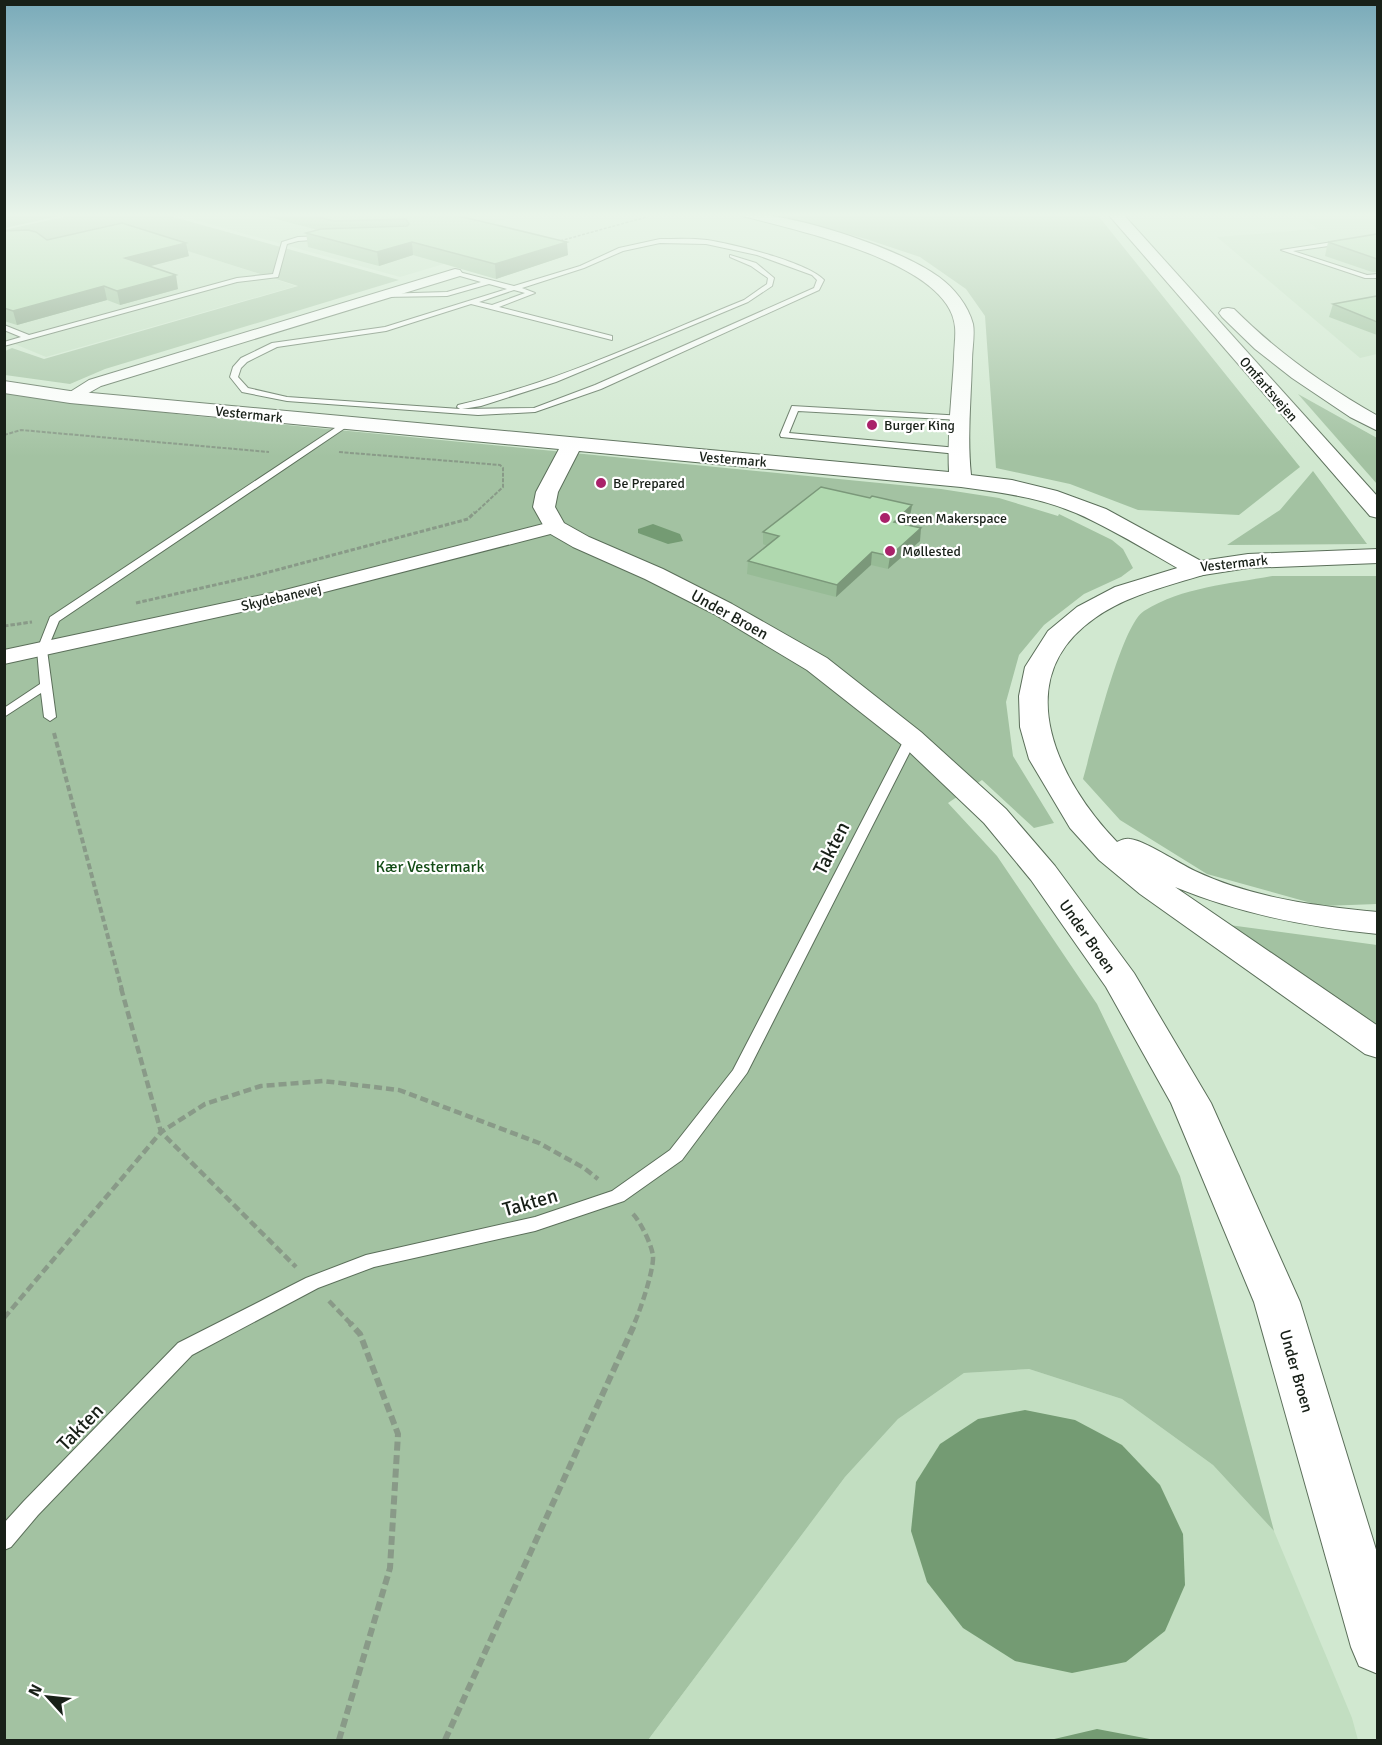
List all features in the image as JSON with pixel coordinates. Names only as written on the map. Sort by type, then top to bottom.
[{"type":"main road","points":[[950,294],[964,322],[958,451],[961,480]]},
{"type":"main road","name":"Omfartsvejen","points":[[1186,294],[1377,511]]},
{"type":"main road","points":[[1209,294],[1239,325],[1303,378],[1340,404],[1377,424]]},
{"type":"main road","name":"Vestermark","points":[[4,387],[70,397],[961,480],[1012,487],[1059,499],[1098,514],[1197,569],[1248,561],[1377,556]]},
{"type":"main road","points":[[555,527],[544,507],[547,492],[572,444]]},
{"type":"main road","points":[[1331,458],[1377,533]]},
{"type":"main road","name":"Under Broen","points":[[555,527],[580,542],[654,574],[723,609],[817,664],[911,738],[995,816],[1043,873],[1121,982],[1191,1103],[1277,1302],[1377,1647]]},
{"type":"main road","points":[[1197,569],[1124,592],[1086,612],[1057,637],[1039,667],[1033,696],[1034,727],[1044,759],[1086,828],[1110,853],[1152,887],[1377,1045]]},
{"type":"main road","points":[[1064,793],[1101,829],[1144,858],[1198,885],[1259,905],[1324,919],[1377,923]]},
{"type":"street","points":[[70,397],[95,383],[382,295]]},
{"type":"street","name":"Skydebanevej","points":[[4,657],[282,597],[555,527]]},
{"type":"lane","points":[[4,344],[184,294]]},
{"type":"lane","points":[[382,295],[419,294]]},
{"type":"lane","points":[[496,294],[386,329],[275,345],[244,360],[237,367],[234,377],[245,390],[287,399],[438,411],[509,413],[535,410],[562,402],[806,294]]},
{"type":"lane","points":[[491,308],[528,294]]},
{"type":"lane","points":[[438,411],[478,404],[553,380],[746,301],[756,294]]},
{"type":"lane","points":[[471,302],[609,338]]},
{"type":"lane","points":[[4,327],[27,337]]},
{"type":"lane","points":[[958,451],[784,435],[795,408],[961,418]]},
{"type":"lane","points":[[50,717],[42,650],[54,619],[347,423]]},
{"type":"lane","points":[[4,714],[46,685]]},
{"type":"lane","name":"Takten","points":[[4,1540],[31,1508],[185,1349],[312,1283],[372,1260],[535,1224],[618,1196],[676,1155],[740,1073],[911,738]]},
{"type":"path","points":[[4,435],[21,430],[100,439],[317,451],[500,465],[503,468],[503,487],[468,519],[254,576],[125,605]]},
{"type":"path","points":[[4,626],[54,619]]},
{"type":"path","points":[[50,717],[150,1098],[161,1132],[360,1334],[398,1434],[390,1568],[339,1740]]},
{"type":"path","points":[[4,1318],[161,1132],[205,1104],[261,1086],[323,1081],[399,1090],[539,1143],[584,1168],[618,1196],[640,1221],[653,1256],[640,1311],[445,1740]]},
{"type":"shaded area","points":[[5,294],[266,294],[46,357],[5,340]]},
{"type":"shaded area","points":[[1285,294],[1377,294],[1377,354],[1360,358]]},
{"type":"shaded area","points":[[653,524],[680,534],[683,541],[668,544],[638,533],[638,529]]},
{"type":"shaded area","points":[[1029,1369],[1122,1399],[1213,1465],[1274,1531],[1352,1718],[1358,1740],[648,1740],[845,1477],[898,1419],[964,1373]]},
{"type":"shaded area","points":[[1025,1410],[1075,1420],[1122,1445],[1160,1485],[1183,1534],[1185,1585],[1165,1631],[1126,1662],[1072,1673],[1015,1661],[963,1628],[927,1582],[911,1531],[916,1482],[940,1444],[978,1419]]},
{"type":"shaded area","points":[[1097,1729],[1155,1740],[1050,1740]]},
{"type":"green space","points":[[269,294],[351,294],[105,369],[70,384],[5,375],[5,351],[12,348],[44,359]]},
{"type":"green space","points":[[970,294],[1161,294],[1300,467],[1239,515],[1138,510],[1070,484],[996,468],[985,316]]},
{"type":"green space","name":"Kær Vestermark","points":[[5,393],[185,415],[941,489],[999,498],[1058,516],[1059,514],[1112,540],[1123,549],[1133,568],[1121,577],[1084,594],[1044,625],[1019,655],[1006,702],[1013,756],[1054,823],[1034,828],[982,780],[948,803],[997,856],[1097,1004],[1180,1176],[1274,1531],[1213,1465],[1122,1399],[1029,1369],[964,1373],[898,1419],[845,1477],[648,1740],[5,1740]]},
{"type":"green space","points":[[1298,394],[1377,438],[1377,484]]},
{"type":"green space","points":[[1313,471],[1367,544],[1227,545],[1280,510]]},
{"type":"green space","points":[[1272,576],[1377,576],[1377,904],[1322,906],[1207,874],[1120,820],[1083,779],[1117,662],[1135,621],[1144,611],[1190,591]]},
{"type":"green space","points":[[1229,925],[1377,945],[1377,1027]]},
{"type":"building","points":[[4,294],[73,294],[13,311],[4,308]]},
{"type":"building","points":[[1377,296],[1377,322],[1333,304]]},
{"type":"building","points":[[821,487],[912,505],[894,522],[921,528],[890,556],[872,552],[837,585],[748,561],[779,536],[763,532]]},
{"type":"place","name":"Burger King","points":[[872,425]]},
{"type":"place","name":"Be Prepared","points":[[601,483]]},
{"type":"place","name":"Green Makerspace","points":[[885,518]]},
{"type":"place","name":"Møllested","points":[[890,551]]}]
